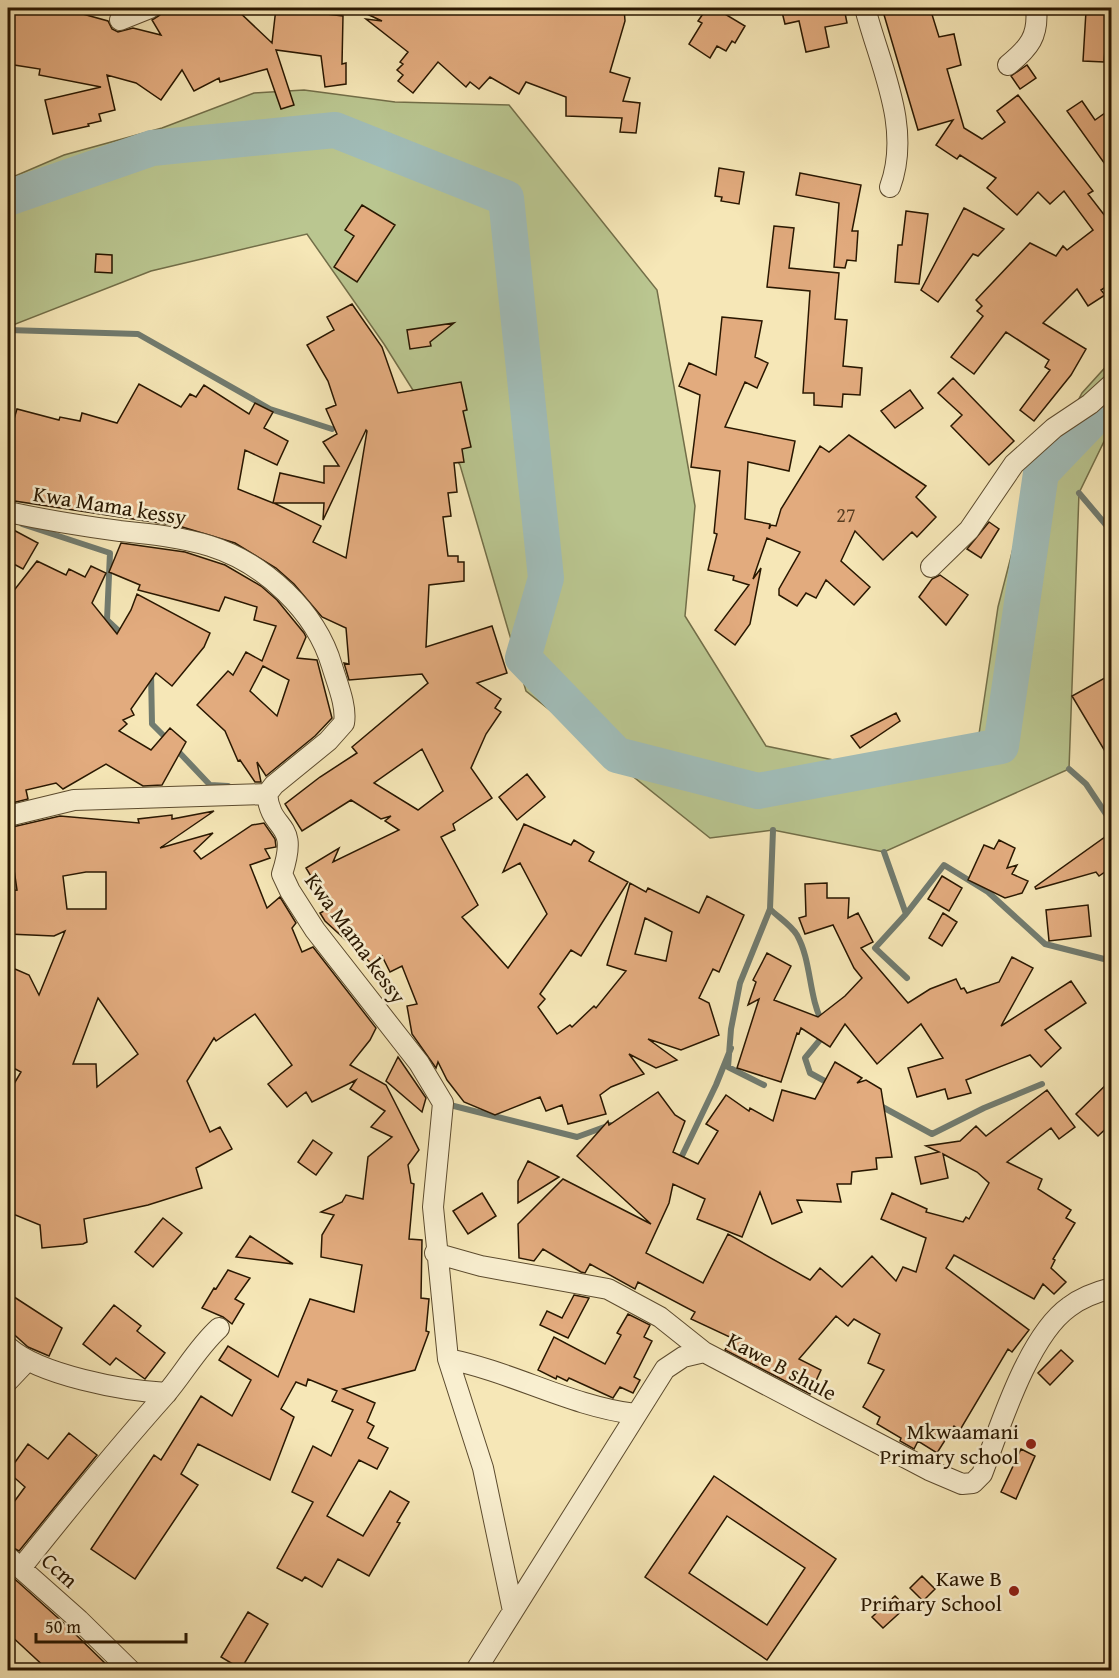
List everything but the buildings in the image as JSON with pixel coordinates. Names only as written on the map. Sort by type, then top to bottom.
[{"type":"street","points":[[120,20],[150,8]]},
{"type":"street","points":[[865,8],[897,124],[896,170],[890,187]]},
{"type":"street","points":[[1008,65],[1027,50],[1034,35],[1036,8]]},
{"type":"street","points":[[932,567],[969,530],[1014,464],[1054,428],[1090,404],[1112,384]]},
{"type":"street","name":"Kwa Mama kessy","points":[[8,512],[43,520],[167,536],[210,546],[245,564],[274,583],[294,600],[327,650],[345,717],[341,729],[273,785],[267,794],[268,804],[289,838],[289,852],[282,874],[290,891],[315,930],[419,1063],[443,1103],[433,1207],[435,1253],[448,1359],[483,1468],[513,1611]]},
{"type":"street","points":[[8,816],[74,800],[267,794]]},
{"type":"street","points":[[435,1253],[481,1266],[608,1289],[660,1317],[704,1352]]},
{"type":"street","name":"Kawe B shule","points":[[476,1671],[635,1414],[665,1369],[682,1357],[704,1352],[929,1470],[962,1484],[973,1483],[982,1474],[1016,1386],[1046,1332],[1068,1308],[1091,1294],[1112,1288]]},
{"type":"street","points":[[14,1562],[167,1393],[195,1352],[219,1328]]},
{"type":"street","points":[[8,1347],[27,1361],[120,1388],[167,1393]]},
{"type":"street","points":[[448,1359],[518,1378],[603,1410],[635,1414]]},
{"type":"street","points":[[8,1381],[27,1361]]},
{"type":"street","name":"Ccm","points":[[14,1562],[130,1671]]},
{"type":"green space","points":[[304,90],[395,102],[509,105],[657,290],[695,506],[685,616],[766,746],[872,768],[979,734],[998,607],[1025,502],[1082,393],[1111,361],[1111,427],[1079,493],[1069,769],[884,852],[773,830],[710,838],[526,691],[460,465],[384,344],[307,234],[151,271],[8,327],[8,179],[64,155],[162,128],[254,93]]},
{"type":"waterway","points":[[8,198],[152,148],[335,130],[506,198],[546,578],[523,658],[617,755],[758,791],[1001,746],[1041,473],[1112,399]]},
{"type":"waterway","points":[[8,330],[138,334],[270,409],[332,429]]},
{"type":"waterway","points":[[1079,493],[1112,532]]},
{"type":"waterway","points":[[22,524],[110,553],[107,620],[123,635]]},
{"type":"waterway","points":[[151,672],[152,724],[169,741]]},
{"type":"waterway","points":[[176,749],[210,785],[228,786]]},
{"type":"waterway","points":[[1069,769],[1086,784],[1112,823]]},
{"type":"waterway","points":[[773,830],[770,909],[788,924],[802,945],[815,1002],[823,1024]]},
{"type":"waterway","points":[[884,852],[906,914],[875,948],[907,978]]},
{"type":"waterway","points":[[906,914],[944,865],[988,892],[1045,944],[1112,961]]},
{"type":"waterway","points":[[764,1085],[728,1067],[731,1029],[740,983],[770,909]]},
{"type":"waterway","points":[[824,1035],[805,1058],[810,1073],[832,1085]]},
{"type":"waterway","points":[[679,1162],[731,1048]]},
{"type":"waterway","points":[[877,1104],[932,1134],[984,1108],[1042,1084]]},
{"type":"waterway","points":[[446,1104],[577,1137],[610,1125]]},
{"type":"place","name":"Mkwaamani Primary school","points":[[1031,1444]]},
{"type":"place","name":"Kawe B Primary School","points":[[1014,1591]]}]
